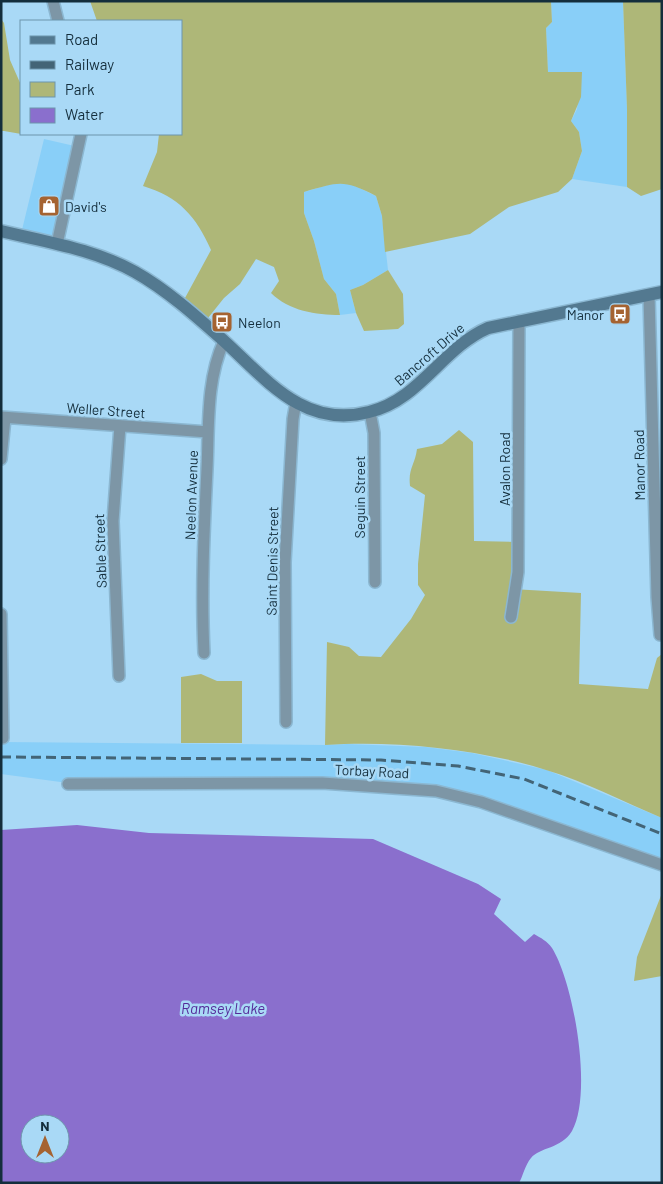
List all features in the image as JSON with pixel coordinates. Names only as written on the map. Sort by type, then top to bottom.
[{"type":"main road","name":"Bancroft Drive","points":[[1,231],[57,244],[110,260],[133,271],[162,290],[224,341],[268,384],[296,402],[328,414],[355,415],[370,412],[409,394],[443,360],[478,332],[520,321],[656,293]]},
{"type":"street","points":[[53,1],[58,20]]},
{"type":"street","points":[[57,244],[81,135]]},
{"type":"street","name":"Manor Road","points":[[656,293],[657,597],[660,635]]},
{"type":"street","name":"Avalon Road","points":[[511,617],[518,572],[520,321]]},
{"type":"street","name":"Neelon Avenue","points":[[204,653],[203,577],[208,432],[213,377],[224,341]]},
{"type":"street","name":"Saint Denis Street","points":[[286,722],[285,562],[293,419],[296,402]]},
{"type":"street","name":"Seguin Street","points":[[370,412],[374,433],[374,582]]},
{"type":"street","points":[[1,460],[3,417]]},
{"type":"street","name":"Weller Street","points":[[3,417],[208,432]]},
{"type":"street","name":"Sable Street","points":[[119,676],[113,521],[120,426]]},
{"type":"street","points":[[1,614],[3,738]]},
{"type":"street","name":"Torbay Road","points":[[68,784],[322,783],[436,791],[481,802],[662,865]]},
{"type":"shaded area","points":[[551,1],[623,1],[627,109],[627,187],[572,179],[582,151],[579,132],[571,121],[577,109],[581,72],[548,72],[546,28],[552,22]]},
{"type":"shaded area","points":[[44,139],[79,147],[57,242],[21,234]]},
{"type":"shaded area","points":[[335,183],[351,184],[376,196],[382,216],[388,270],[363,285],[350,290],[356,313],[340,315],[336,294],[324,279],[304,213],[304,192]]},
{"type":"shaded area","points":[[1,742],[347,744],[426,747],[472,753],[547,770],[662,818],[662,864],[435,790],[68,783],[1,774]]},
{"type":"green space","points":[[90,1],[551,1],[552,22],[546,28],[548,72],[582,72],[581,97],[571,121],[579,132],[582,151],[572,179],[558,192],[509,207],[470,234],[385,252],[382,216],[376,196],[355,187],[341,184],[304,192],[304,213],[324,279],[336,294],[340,315],[303,311],[278,299],[271,293],[279,281],[274,267],[256,259],[240,284],[224,298],[208,318],[185,298],[211,250],[199,227],[185,209],[167,196],[143,186],[157,152],[159,135],[182,135],[182,20],[97,20]]},
{"type":"green space","points":[[623,1],[662,1],[662,189],[641,196],[627,187],[627,109]]},
{"type":"green space","points":[[1,19],[4,23],[10,60],[20,83],[20,134],[1,131]]},
{"type":"green space","points":[[388,270],[403,294],[404,324],[398,329],[364,331],[356,313],[350,290],[363,285]]},
{"type":"green space","points":[[459,430],[473,442],[474,541],[517,542],[512,589],[581,593],[579,684],[648,689],[657,658],[662,654],[662,818],[561,775],[494,757],[408,745],[325,745],[327,642],[349,647],[359,656],[381,657],[411,619],[425,595],[418,585],[418,564],[425,495],[410,486],[411,471],[417,449],[442,444]]},
{"type":"green space","points":[[201,674],[217,681],[242,681],[242,743],[181,743],[181,677]]},
{"type":"green space","points":[[662,893],[662,976],[634,981],[637,957]]},
{"type":"water","name":"Ramsey Lake","points":[[77,825],[149,833],[373,839],[478,884],[501,899],[494,914],[525,942],[534,934],[546,942],[552,948],[560,964],[574,1012],[578,1039],[581,1092],[578,1114],[572,1131],[567,1137],[557,1145],[535,1154],[531,1158],[519,1183],[1,1183],[1,830]]},
{"type":"railway","points":[[1,757],[381,760],[458,766],[524,779],[662,834]]},
{"type":"place","name":"David's","points":[[49,206]]},
{"type":"place","name":"Manor","points":[[620,314]]},
{"type":"place","name":"Neelon","points":[[222,322]]}]
